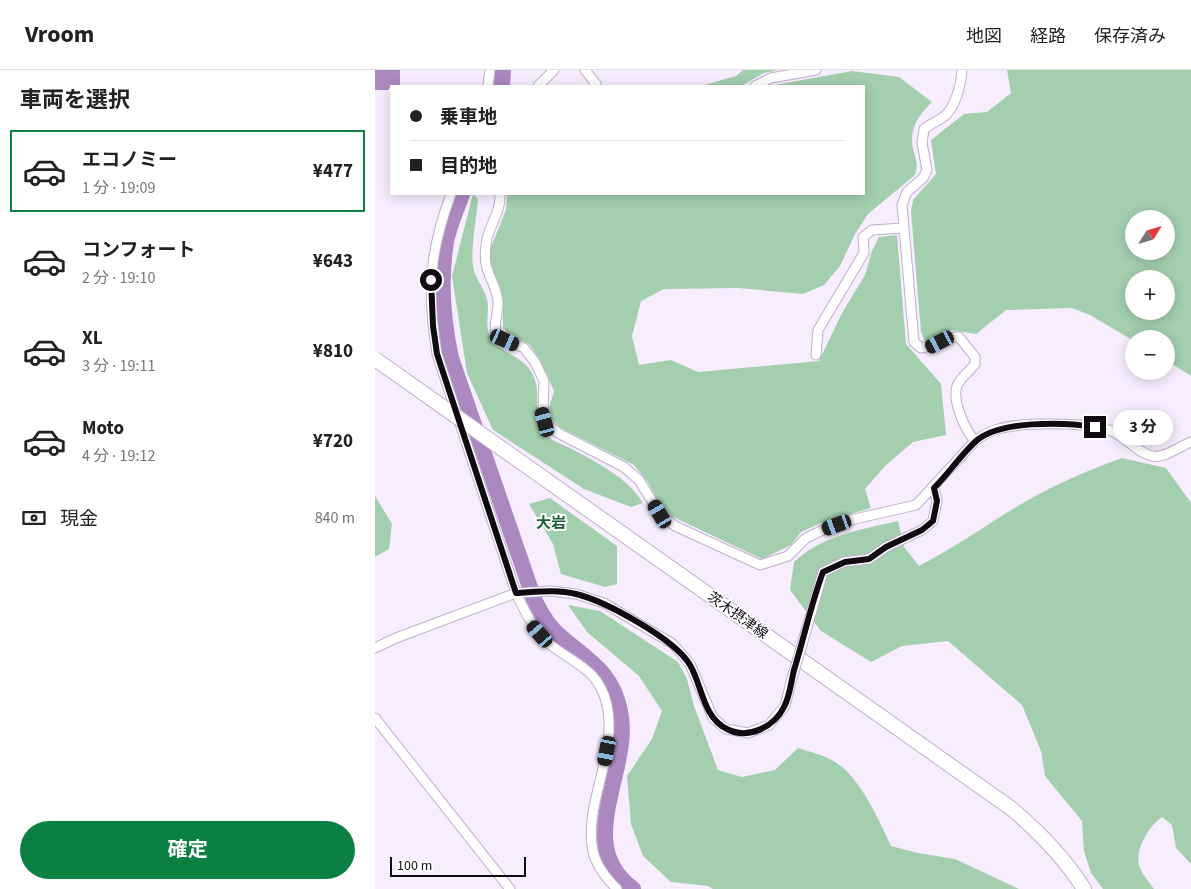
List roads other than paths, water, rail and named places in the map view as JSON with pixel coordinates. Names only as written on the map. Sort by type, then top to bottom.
[{"type":"main road","name":"茨木摂津線","points":[[375,359],[1012,809],[1035,829],[1069,865],[1084,889]]},
{"type":"main road","points":[[375,367],[397,381],[427,395]]},
{"type":"street","points":[[489,85],[490,70]]},
{"type":"street","points":[[539,85],[555,70]]},
{"type":"street","points":[[585,70],[596,85]]},
{"type":"street","points":[[757,85],[771,78],[816,70]]},
{"type":"street","points":[[962,70],[961,82],[954,101],[944,118],[924,129],[922,143],[927,170],[923,178],[907,192],[902,205],[914,342],[921,348],[930,347],[951,336],[959,337],[975,357],[975,364],[958,384],[955,394],[965,430],[975,441]]},
{"type":"street","points":[[451,195],[436,238],[431,265],[433,326],[437,354],[530,622],[551,646],[583,665],[599,684],[607,704],[609,724],[607,751],[592,822],[591,840],[593,852],[599,866],[617,889]]},
{"type":"street","points":[[500,195],[501,208],[491,227],[486,244],[484,266],[498,300],[494,325],[496,335],[524,348],[535,362],[544,382],[543,412],[545,422],[558,433],[624,468],[639,480],[660,514],[675,526],[760,565],[787,556],[806,538],[827,528],[846,521],[916,505],[934,488],[975,441],[986,433],[1000,428],[1079,424],[1111,430],[1132,446],[1152,456],[1162,456],[1191,442]]},
{"type":"street","points":[[816,355],[819,330],[864,253],[863,237],[872,230],[903,228]]},
{"type":"street","points":[[375,648],[396,638],[519,593],[551,590],[576,594],[604,603],[673,644],[690,664],[713,718],[726,729],[748,733],[769,725],[785,706],[823,572],[845,562],[869,559],[886,547],[922,530],[933,521],[937,501],[934,488]]},
{"type":"street","points":[[375,718],[510,889]]},
{"type":"waterway","points":[[502,85],[503,70]]},
{"type":"waterway","points":[[462,195],[447,236],[443,271],[444,315],[451,358],[534,599],[552,628],[605,676],[616,697],[620,711],[622,734],[605,828],[607,850],[615,871],[633,889]]},
{"type":"district","name":"大岩","points":[[551,523]]}]
